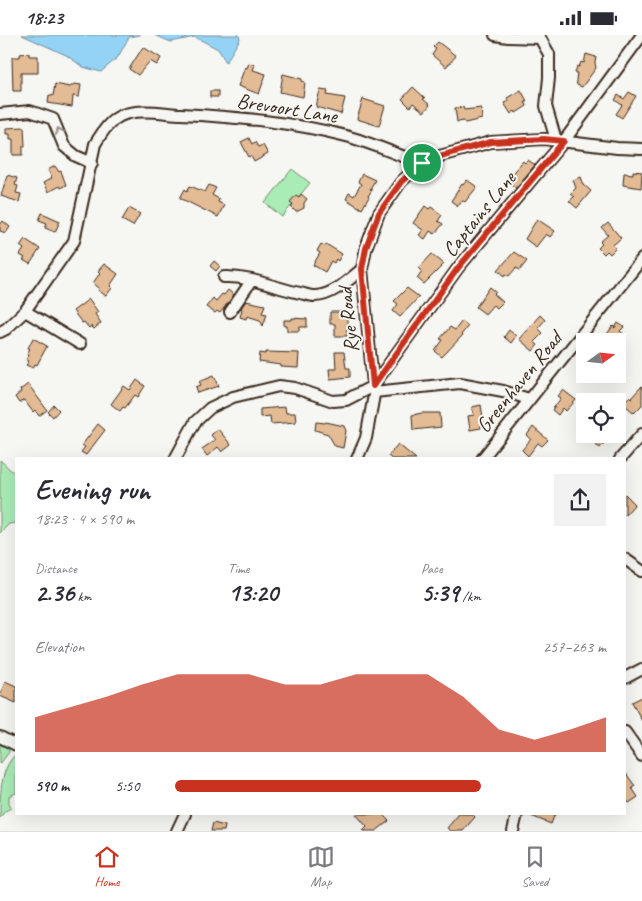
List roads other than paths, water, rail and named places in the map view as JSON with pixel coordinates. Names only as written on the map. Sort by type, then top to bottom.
[{"type":"street","points":[[495,35],[540,37],[549,54],[546,106],[560,141]]},
{"type":"street","points":[[560,141],[642,35]]},
{"type":"street","points":[[0,114],[30,111],[53,119],[64,146],[76,156],[92,163]]},
{"type":"street","name":"Brevoort Lane","points":[[0,333],[25,311],[74,241],[96,144],[112,121],[121,116],[139,111],[266,120],[347,137],[422,163]]},
{"type":"street","points":[[422,163],[445,153],[491,142],[544,139],[642,149]]},
{"type":"street","name":"Captains Lane","points":[[374,389],[458,268],[560,141]]},
{"type":"street","name":"Rye Road","points":[[358,457],[366,438],[374,389],[362,269],[366,248],[379,213],[401,182],[422,163]]},
{"type":"street","name":"Greenhaven Road","points":[[484,457],[642,259]]},
{"type":"street","points":[[224,277],[252,280],[316,296],[339,287],[362,269]]},
{"type":"street","points":[[230,312],[252,280]]},
{"type":"street","points":[[25,311],[80,344]]},
{"type":"street","points":[[176,457],[195,422],[210,408],[233,397],[279,386],[295,387],[333,401],[346,400],[374,389],[460,383],[504,391],[529,399]]},
{"type":"street","points":[[622,457],[642,434]]},
{"type":"street","points":[[626,560],[642,571]]},
{"type":"street","points":[[626,677],[642,669]]},
{"type":"street","points":[[626,733],[642,757]]},
{"type":"street","points":[[0,737],[15,744]]},
{"type":"street","points":[[177,831],[185,815]]},
{"type":"street","points":[[513,831],[517,815]]},
{"type":"water","points":[[22,35],[140,35],[129,37],[118,57],[101,72],[83,67],[66,55]]},
{"type":"water","points":[[154,35],[239,35],[240,39],[226,62],[218,49],[195,37],[171,42]]}]
